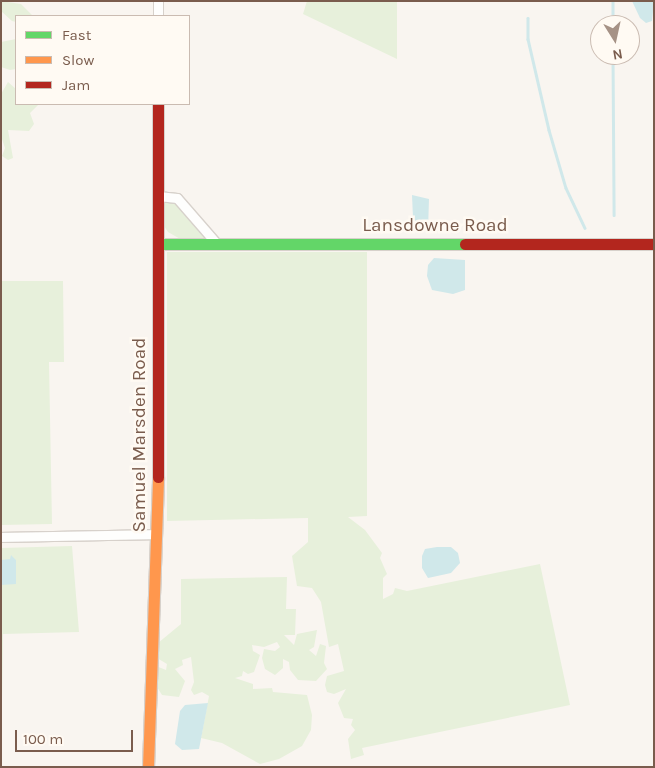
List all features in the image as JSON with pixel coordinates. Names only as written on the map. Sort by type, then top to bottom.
[{"type":"street","points":[[158,1],[158,15]]},
{"type":"street","name":"Samuel Marsden Road","points":[[148,767],[157,534],[158,105]]},
{"type":"street","points":[[158,196],[177,198],[217,244]]},
{"type":"street","name":"Lansdowne Road","points":[[158,244],[654,244]]},
{"type":"street","points":[[1,537],[157,534]]},
{"type":"green space","points":[[1,1],[21,4],[32,15],[15,15],[15,22],[1,11]]},
{"type":"green space","points":[[307,1],[397,1],[397,59],[303,14]]},
{"type":"green space","points":[[15,39],[15,69],[10,70],[1,67],[1,42]]},
{"type":"green space","points":[[8,82],[15,88],[15,105],[38,105],[30,113],[34,124],[29,131],[8,130],[13,158],[8,160],[2,156],[5,148],[1,136],[1,94]]},
{"type":"green space","points":[[173,199],[204,235],[204,240],[182,240],[168,232],[162,223],[163,202]]},
{"type":"green space","points":[[167,252],[367,252],[367,516],[348,517],[365,530],[382,553],[380,558],[387,574],[383,578],[383,599],[393,594],[395,588],[407,591],[540,564],[570,705],[362,748],[364,755],[351,759],[348,739],[355,730],[351,725],[353,719],[344,718],[338,703],[346,689],[334,694],[327,692],[325,685],[327,676],[344,671],[338,644],[329,647],[321,602],[312,588],[297,586],[292,556],[308,542],[308,518],[167,521]]},
{"type":"green space","points":[[1,281],[63,281],[64,362],[49,362],[52,524],[1,525]]},
{"type":"green space","points":[[72,546],[79,632],[3,634],[1,767],[1,548]]},
{"type":"green space","points":[[287,577],[286,609],[296,609],[295,635],[284,635],[294,645],[297,634],[317,630],[314,647],[309,650],[316,656],[320,644],[326,646],[324,663],[327,669],[316,681],[298,680],[290,670],[289,662],[283,659],[283,668],[275,675],[265,669],[262,658],[264,649],[275,651],[280,647],[277,642],[264,647],[252,645],[253,651],[260,655],[254,672],[248,674],[243,671],[242,676],[235,678],[253,684],[253,689],[272,688],[273,692],[307,695],[312,715],[311,730],[302,746],[279,759],[260,764],[222,743],[201,738],[209,696],[202,692],[194,695],[191,690],[194,682],[191,657],[182,660],[183,665],[175,669],[185,681],[179,697],[162,695],[157,687],[156,666],[166,670],[167,664],[157,658],[158,643],[181,624],[181,579]]},
{"type":"water","points":[[632,1],[654,1],[652,21],[646,23],[639,15]]},
{"type":"water","points":[[412,195],[429,199],[428,230],[421,230],[413,218]]},
{"type":"water","points":[[434,258],[465,260],[465,290],[453,294],[432,290],[427,276],[428,265]]},
{"type":"water","points":[[451,547],[458,553],[460,563],[451,573],[428,578],[422,568],[422,556],[425,549]]},
{"type":"water","points":[[11,555],[16,560],[16,584],[1,585],[1,560],[10,559]]},
{"type":"water","points":[[208,703],[199,749],[182,750],[175,744],[180,711],[185,705]]},
{"type":"waterway","points":[[613,1],[613,15]]},
{"type":"waterway","points":[[528,18],[528,39],[549,130],[566,188],[585,228]]},
{"type":"waterway","points":[[613,65],[614,215]]},
{"type":"traffic: fast","points":[[158,244],[465,244]]},
{"type":"traffic: slow","points":[[148,767],[158,477]]},
{"type":"traffic: jam","points":[[158,105],[158,477]]},
{"type":"traffic: jam","points":[[465,244],[654,244]]}]
